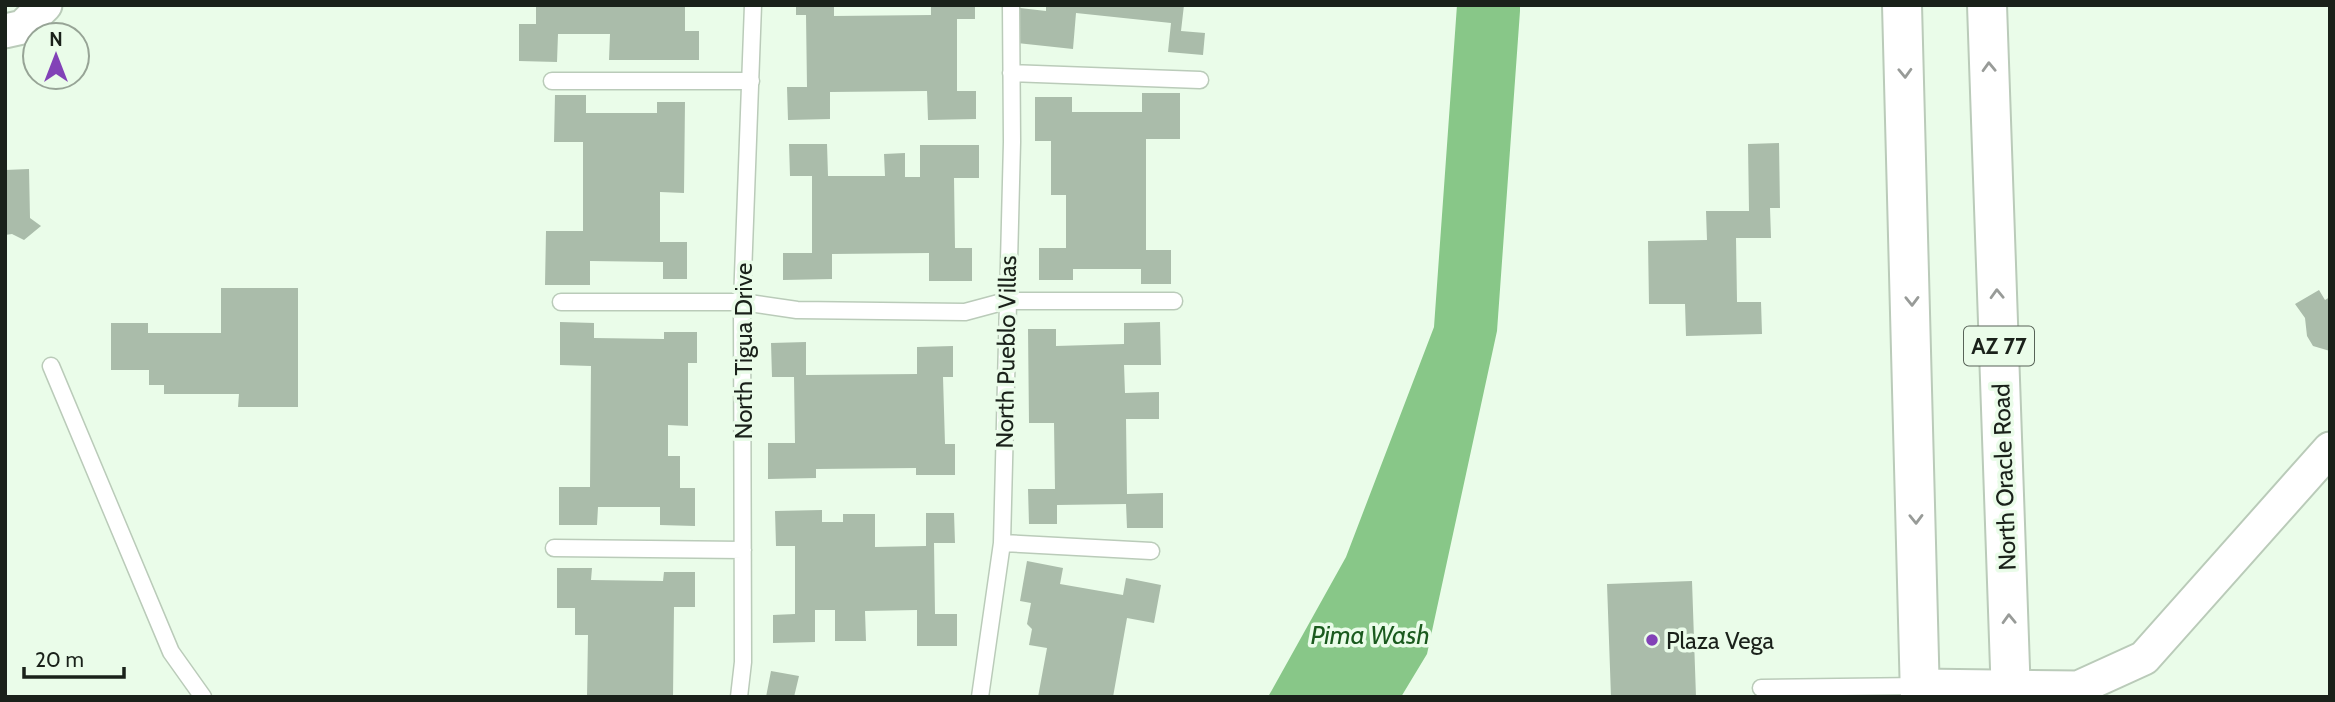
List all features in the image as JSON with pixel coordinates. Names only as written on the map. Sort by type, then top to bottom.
[{"type":"highway","points":[[1902,5],[1920,691]]},
{"type":"highway","name":"North Oracle Road","points":[[1987,5],[2011,692]]},
{"type":"street","points":[[5,31],[23,27],[45,5]]},
{"type":"street","points":[[1920,691],[2011,692],[2078,688],[2144,658],[2330,449]]},
{"type":"lane","name":"North Tigua Drive","points":[[738,697],[743,662],[742,302],[753,5]]},
{"type":"lane","name":"North Pueblo Villas","points":[[980,697],[1002,542],[1012,142],[1011,5]]},
{"type":"lane","points":[[1011,73],[1200,80]]},
{"type":"lane","points":[[552,81],[751,81]]},
{"type":"lane","points":[[561,302],[742,302],[797,310],[965,312],[1006,301],[1174,301]]},
{"type":"lane","points":[[51,366],[171,652],[203,697]]},
{"type":"lane","points":[[1002,542],[1151,551]]},
{"type":"lane","points":[[554,548],[743,550]]},
{"type":"lane","points":[[1761,688],[1920,691]]},
{"type":"water","name":"Pima Wash","points":[[1457,5],[1520,5],[1520,11],[1497,331],[1427,654],[1401,697],[1268,697],[1346,557],[1434,327]]},
{"type":"building","points":[[536,5],[685,5],[685,31],[699,31],[699,60],[609,60],[610,34],[558,34],[557,62],[519,61],[519,24],[536,24]]},
{"type":"building","points":[[796,5],[834,5],[834,16],[931,15],[931,5],[975,5],[975,19],[957,19],[957,91],[976,91],[976,119],[928,120],[927,91],[830,92],[830,119],[788,120],[787,87],[807,87],[806,15],[796,15]]},
{"type":"building","points":[[1046,5],[1184,5],[1181,31],[1205,33],[1203,55],[1168,52],[1171,23],[1076,13],[1073,49],[1017,43],[1020,8],[1046,11]]},
{"type":"building","points":[[1142,93],[1180,93],[1180,139],[1146,139],[1146,250],[1171,250],[1171,284],[1141,284],[1141,269],[1073,269],[1073,280],[1039,280],[1039,248],[1066,248],[1066,195],[1051,195],[1051,141],[1035,141],[1035,97],[1072,97],[1072,112],[1142,112]]},
{"type":"building","points":[[555,95],[586,95],[586,113],[657,113],[657,102],[685,102],[684,193],[660,192],[660,242],[687,242],[687,279],[663,279],[663,262],[590,261],[590,285],[545,285],[546,231],[583,231],[583,142],[554,142]]},
{"type":"building","points":[[1779,143],[1780,208],[1770,208],[1771,238],[1736,238],[1737,302],[1761,302],[1762,334],[1686,336],[1685,304],[1649,304],[1648,241],[1707,240],[1706,211],[1749,211],[1748,144]]},
{"type":"building","points":[[789,144],[827,144],[828,176],[885,176],[884,154],[905,153],[905,177],[920,177],[920,145],[979,145],[979,178],[954,178],[955,248],[972,248],[972,281],[929,281],[929,253],[832,254],[832,279],[783,280],[783,253],[812,253],[812,176],[790,176]]},
{"type":"building","points":[[29,169],[30,218],[41,226],[24,240],[12,234],[5,235],[5,170]]},
{"type":"building","points":[[221,288],[298,288],[298,407],[238,407],[239,394],[164,394],[164,385],[149,385],[149,370],[111,370],[111,323],[148,323],[148,333],[221,333]]},
{"type":"building","points":[[2319,290],[2325,300],[2330,297],[2330,351],[2313,346],[2307,336],[2305,318],[2295,304]]},
{"type":"building","points":[[560,322],[594,323],[594,338],[664,339],[664,332],[697,332],[697,363],[688,363],[688,426],[668,425],[668,456],[680,456],[680,488],[695,488],[695,526],[660,525],[660,507],[598,507],[597,525],[559,525],[559,487],[590,487],[591,366],[560,365]]},
{"type":"building","points":[[1160,322],[1161,365],[1124,365],[1125,393],[1159,392],[1159,419],[1126,419],[1127,494],[1163,493],[1163,528],[1127,528],[1126,504],[1057,505],[1057,524],[1029,524],[1028,489],[1055,489],[1054,423],[1029,423],[1028,329],[1056,329],[1056,346],[1124,344],[1124,323]]},
{"type":"building","points":[[806,342],[806,375],[917,374],[917,347],[953,346],[953,377],[943,377],[945,444],[955,444],[955,475],[916,475],[916,468],[816,469],[816,478],[768,479],[768,443],[795,443],[794,377],[772,377],[771,343]]},
{"type":"building","points":[[822,510],[822,522],[843,522],[843,514],[875,514],[875,547],[926,546],[926,513],[954,513],[955,543],[934,543],[935,614],[957,614],[957,646],[917,646],[917,610],[865,611],[866,641],[835,641],[835,610],[815,610],[815,642],[773,643],[773,615],[795,614],[795,546],[776,546],[775,511]]},
{"type":"building","points":[[1027,561],[1063,568],[1060,584],[1123,595],[1126,578],[1161,585],[1154,623],[1127,618],[1113,697],[1038,697],[1047,648],[1029,645],[1032,629],[1027,624],[1031,603],[1020,601]]},
{"type":"building","points":[[557,568],[592,568],[591,580],[663,581],[664,572],[695,572],[695,607],[674,607],[673,697],[587,697],[588,635],[575,635],[575,608],[557,608]]},
{"type":"building","name":"Plaza Vega","points":[[1692,581],[1696,697],[1611,697],[1607,584]]},
{"type":"building","points":[[771,671],[799,676],[794,697],[766,697]]},
{"type":"place","name":"Plaza Vega","points":[[1652,640]]}]
